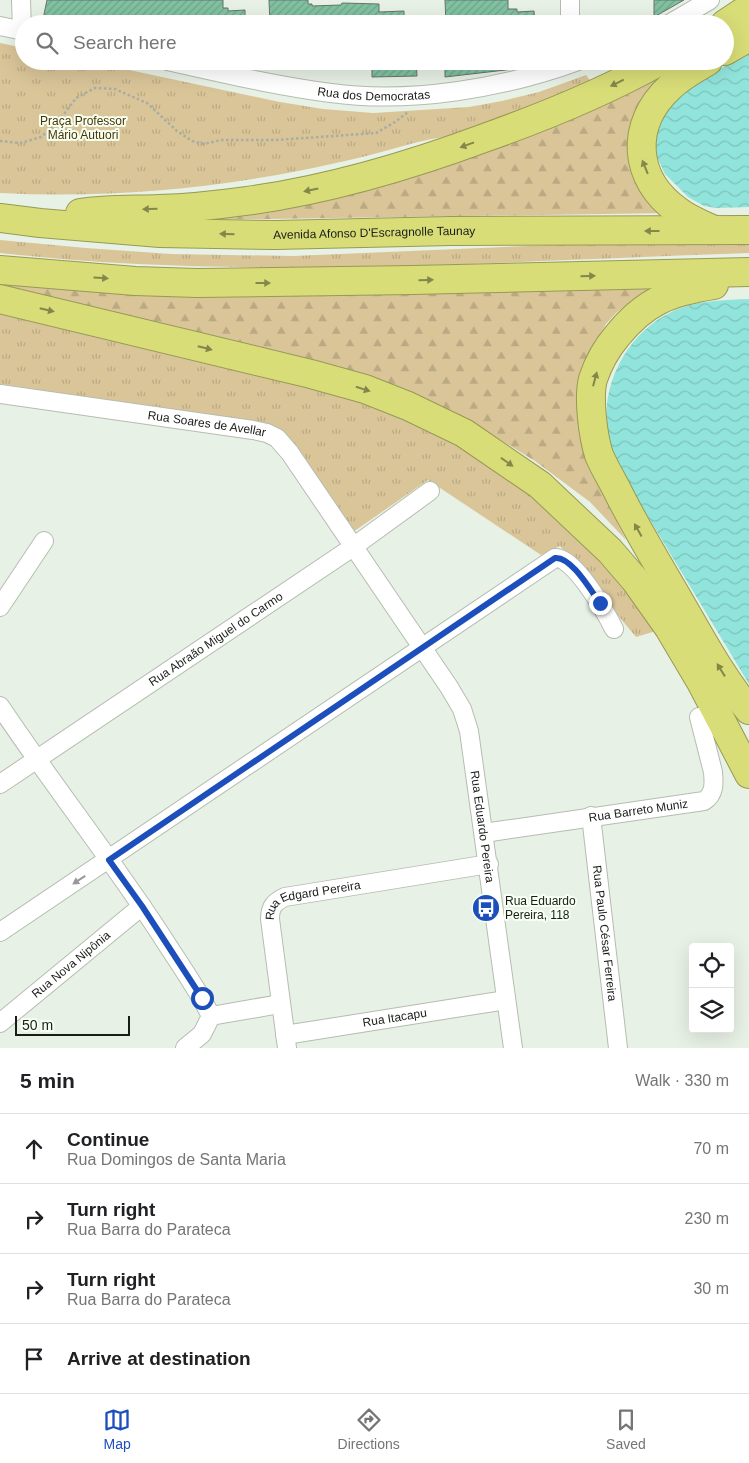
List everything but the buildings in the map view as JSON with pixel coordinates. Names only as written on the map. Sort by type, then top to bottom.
[{"type":"highway","points":[[734,18],[749,8]]},
{"type":"highway","points":[[734,46],[749,37]]},
{"type":"highway","points":[[12,219],[98,210],[204,207],[257,200],[348,182],[432,158],[524,124],[582,100],[642,70]]},
{"type":"highway","points":[[694,70],[670,86],[654,105],[646,120],[641,156],[647,172],[659,193],[678,211],[718,231]]},
{"type":"highway","name":"Avenida Afonso D'Escragnolle Taunay","points":[[12,219],[160,233],[275,235],[451,231],[749,230]]},
{"type":"highway","points":[[0,270],[135,281],[197,283],[749,272]]},
{"type":"highway","points":[[749,279],[682,291],[660,299],[644,308],[611,343],[600,361],[593,381],[591,406],[599,455],[630,516],[727,680],[749,710]]},
{"type":"highway","points":[[0,299],[311,374],[365,389],[408,406],[472,438],[540,485],[610,550],[636,580],[669,628],[696,674],[749,774]]},
{"type":"street","points":[[21,0],[22,15]]},
{"type":"street","points":[[570,0],[570,15]]},
{"type":"street","points":[[684,15],[710,0]]},
{"type":"street","points":[[0,26],[15,29]]},
{"type":"street","name":"Rua dos Democratas","points":[[212,70],[333,94],[379,96],[428,94],[502,84],[547,70]]},
{"type":"street","name":"Rua Soares de Avellar","points":[[0,394],[253,430],[267,433],[277,438],[290,453],[423,647]]},
{"type":"street","name":"Rua Abraão Miguel do Carmo","points":[[0,784],[353,547],[430,491]]},
{"type":"street","points":[[0,607],[44,541]]},
{"type":"street","points":[[0,932],[555,558],[565,560],[572,566],[600,603],[614,629]]},
{"type":"street","name":"Rua Eduardo Pereira","points":[[423,647],[462,709],[470,730],[513,1048]]},
{"type":"street","points":[[0,706],[36,760],[142,906],[202,998],[211,1016]]},
{"type":"street","name":"Rua Barreto Muniz","points":[[484,833],[590,816],[698,802],[708,798],[713,788],[713,772],[698,717]]},
{"type":"street","name":"Rua Paulo César Ferreira","points":[[590,816],[618,1048]]},
{"type":"street","name":"Rua Edgard Pereira","points":[[286,1041],[270,919],[272,906],[277,900],[285,897],[489,864]]},
{"type":"street","name":"Rua Nova Nipônia","points":[[0,1023],[142,906]]},
{"type":"street","name":"Rua Itacapu","points":[[286,1041],[506,1000]]},
{"type":"street","points":[[211,1016],[280,1004]]},
{"type":"street","points":[[185,1048],[202,1034],[211,1016]]},
{"type":"path","points":[[0,141],[21,143],[41,137],[58,122],[76,98],[95,88],[115,89],[147,103],[178,131],[192,141],[204,144],[221,140],[276,140],[376,133],[396,122],[428,94]]},
{"type":"green space","name":"Praça Professor Mário Autuori","points":[[0,43],[15,46],[15,70],[129,70],[280,102],[323,109],[373,113],[469,107],[539,92],[586,75],[593,84],[476,130],[423,141],[354,159],[260,178],[174,189],[130,192],[87,194],[0,193]]},
{"type":"green space","points":[[669,72],[636,127],[670,213],[195,220],[630,90]]},
{"type":"green space","points":[[0,240],[171,254],[293,256],[550,245],[749,243],[749,253],[374,267],[187,266],[93,261],[0,253]]},
{"type":"green space","points":[[0,282],[133,295],[502,292],[634,284],[654,286],[633,299],[616,313],[606,324],[592,349],[589,448],[603,494],[626,540],[590,502],[535,461],[473,423],[0,289]]},
{"type":"green space","points":[[0,312],[364,397],[458,443],[542,503],[592,550],[615,576],[656,631],[636,637],[560,546],[541,555],[428,480],[353,532],[292,443],[283,432],[268,424],[0,384]]},
{"type":"water","points":[[749,53],[749,207],[716,208],[704,206],[688,197],[665,174],[656,155],[653,142],[655,127],[670,101],[718,70],[734,70],[734,61]]},
{"type":"water","points":[[749,299],[749,684],[621,472],[609,440],[606,410],[609,391],[615,373],[635,340],[648,327],[664,316],[689,305]]},
{"type":"place","name":"Rua Eduardo Pereira, 118","points":[[486,908]]},
{"type":"route","points":[[202,998],[142,906],[109,860],[555,558],[559,557],[572,566],[600,603]]}]
